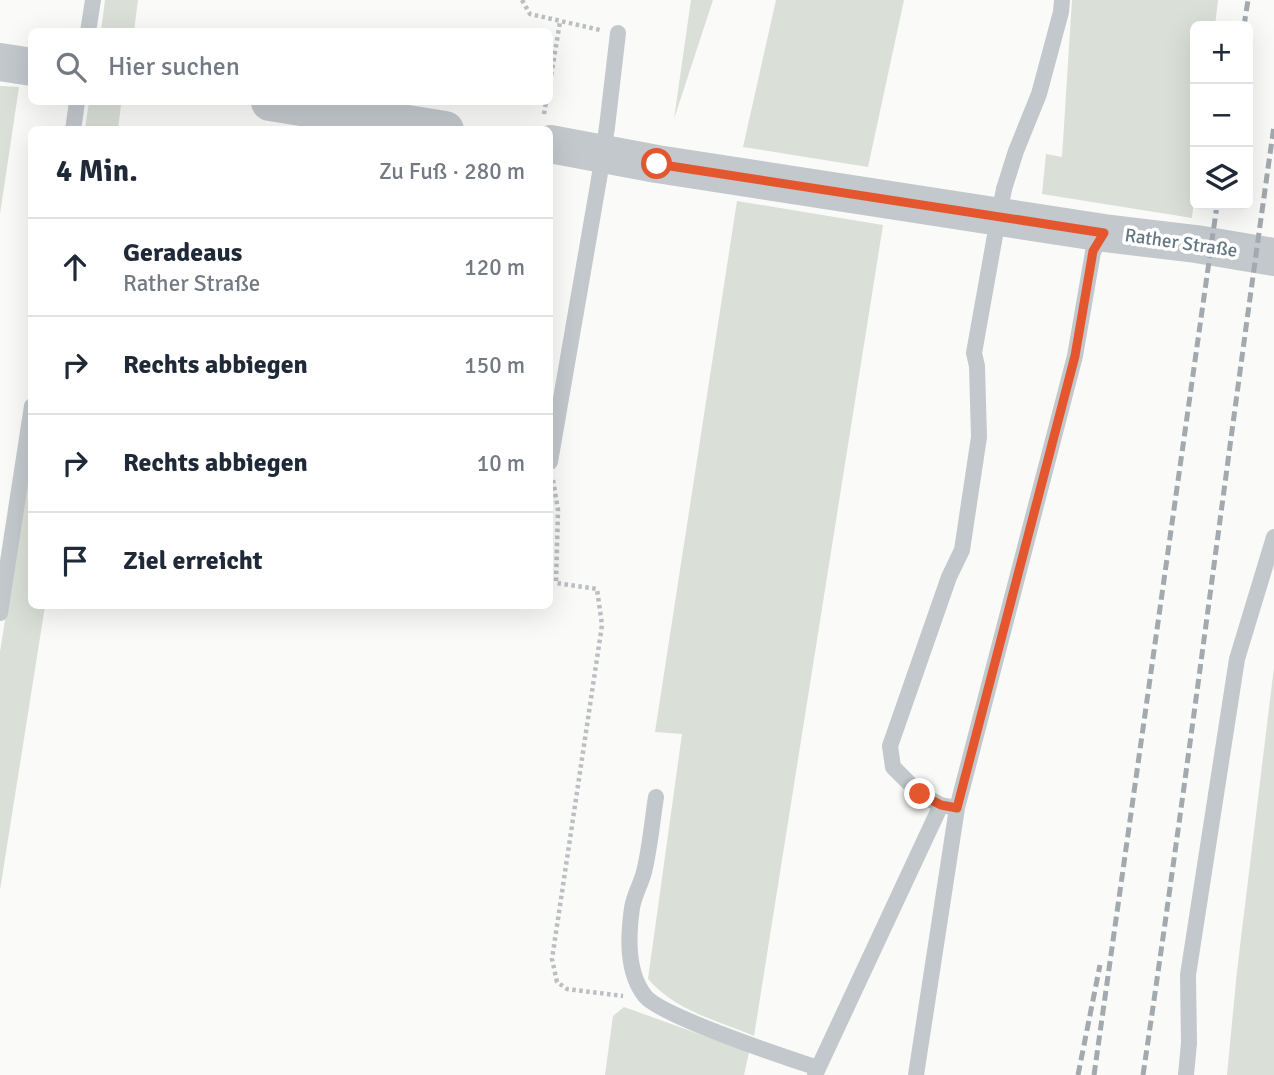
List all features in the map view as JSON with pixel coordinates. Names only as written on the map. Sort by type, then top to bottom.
[{"type":"street","points":[[0,62],[28,66]]},
{"type":"street","points":[[289,105],[420,126]]},
{"type":"street","name":"Rather Straße","points":[[553,130],[657,164],[1274,257]]},
{"type":"lane","points":[[89,28],[93,0]]},
{"type":"lane","points":[[949,806],[920,794],[893,767],[890,746],[949,577],[962,550],[979,437],[977,366],[974,353],[994,241],[1004,189],[1016,150],[1039,94],[1062,0]]},
{"type":"lane","points":[[553,445],[599,179],[618,33]]},
{"type":"lane","points":[[74,126],[77,105]]},
{"type":"lane","points":[[916,1075],[949,806],[1075,356],[1093,251],[1104,233]]},
{"type":"lane","points":[[0,613],[28,432]]},
{"type":"lane","points":[[1186,1075],[1189,1042],[1188,975],[1237,659],[1274,537]]},
{"type":"lane","points":[[656,797],[644,872],[632,906],[630,963],[636,982],[646,998],[697,1023],[817,1072],[949,806]]},
{"type":"path","points":[[522,0],[530,14],[618,33]]},
{"type":"path","points":[[553,64],[560,22]]},
{"type":"path","points":[[546,105],[547,126]]},
{"type":"path","points":[[553,480],[558,510],[556,583],[597,589],[603,625],[552,958],[557,982],[568,989],[646,998]]},
{"type":"shaded area","points":[[105,0],[138,0],[134,28],[101,28]]},
{"type":"shaded area","points":[[691,0],[713,0],[674,119]]},
{"type":"shaded area","points":[[776,0],[904,0],[868,167],[743,147]]},
{"type":"shaded area","points":[[1072,0],[1218,0],[1216,21],[1190,21],[1192,218],[1042,194],[1046,154],[1062,157]]},
{"type":"shaded area","points":[[0,86],[19,87],[0,214]]},
{"type":"shaded area","points":[[89,105],[121,105],[118,126],[85,126]]},
{"type":"shaded area","points":[[737,201],[883,225],[754,1036],[684,1007],[648,979],[682,734],[655,732]]},
{"type":"shaded area","points":[[28,474],[28,609],[45,609],[0,890],[0,652]]},
{"type":"shaded area","points":[[1274,667],[1274,1075],[1227,1075],[1237,971]]},
{"type":"shaded area","points":[[624,1007],[749,1052],[744,1075],[605,1075],[613,1016]]},
{"type":"railway","points":[[1245,21],[1248,0]]},
{"type":"railway","points":[[1143,1075],[1274,126]]},
{"type":"railway","points":[[1094,1075],[1216,210]]},
{"type":"railway","points":[[1078,1075],[1100,965]]},
{"type":"route","points":[[657,164],[1104,233],[1093,251],[1075,356],[957,808],[941,805],[920,794]]}]
